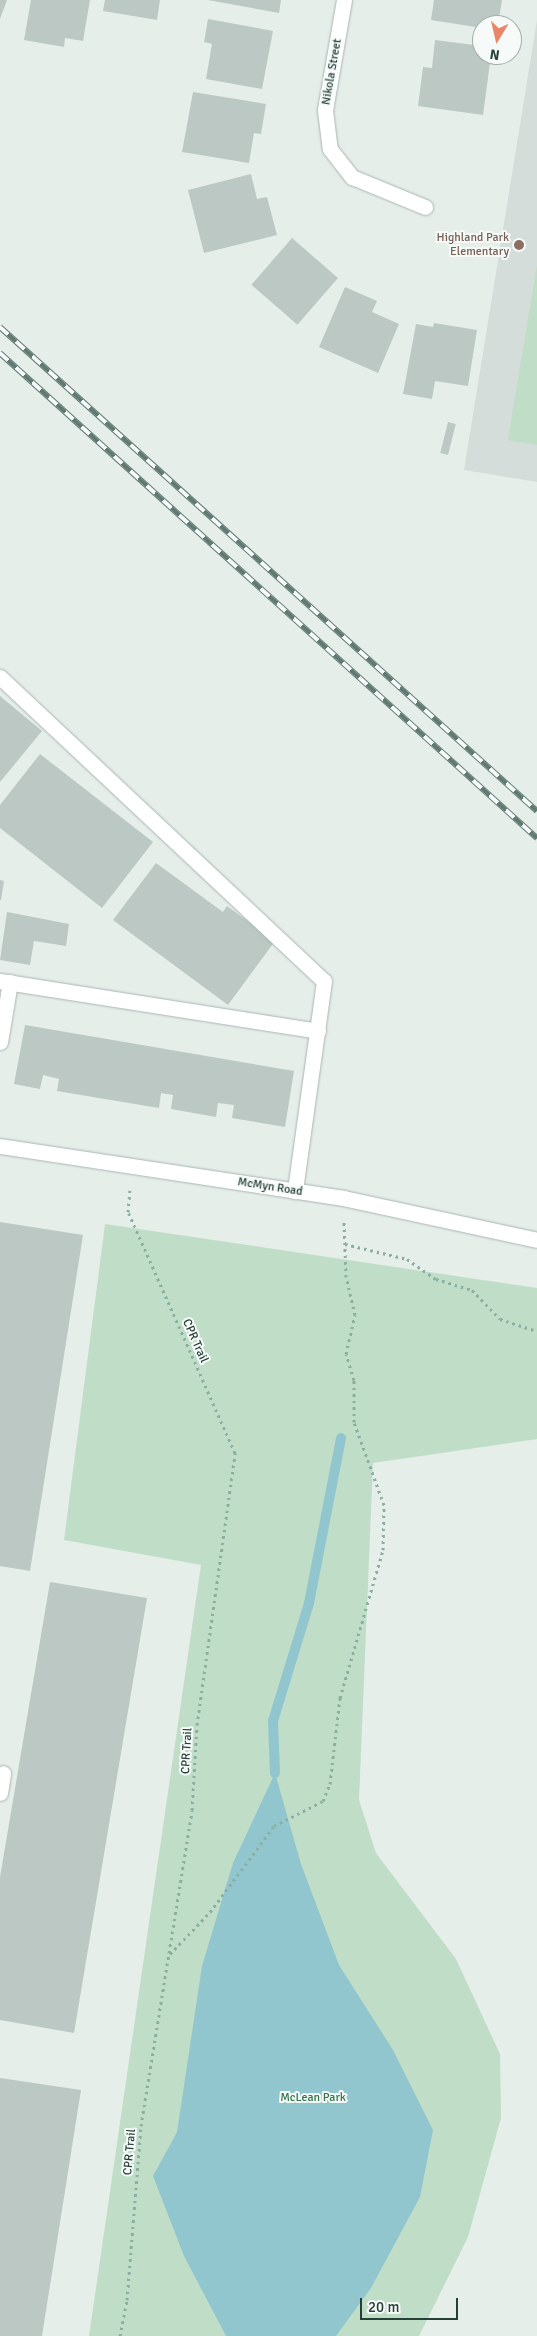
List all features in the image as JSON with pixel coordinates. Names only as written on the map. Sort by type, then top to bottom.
[{"type":"street","name":"Nikola Street","points":[[344,0],[325,110],[330,149],[352,177],[425,207]]},
{"type":"street","points":[[0,677],[324,981],[295,1191]]},
{"type":"street","points":[[0,1042],[5,981],[318,1031]]},
{"type":"street","name":"McMyn Road","points":[[0,1146],[343,1198],[537,1240]]},
{"type":"street","points":[[0,1793],[3,1772]]},
{"type":"path","name":"CPR Trail","points":[[120,2336],[128,2300],[141,2126],[192,1810],[198,1715],[234,1453],[128,1212],[130,1187]]},
{"type":"path","points":[[170,1955],[210,1912],[274,1826],[309,1810],[323,1801],[330,1784],[340,1698],[383,1550],[384,1505],[354,1422],[354,1380],[346,1354],[355,1315],[345,1244],[343,1198]]},
{"type":"path","points":[[345,1244],[407,1259],[436,1279],[472,1290],[500,1319],[537,1331]]},
{"type":"shaded area","name":"Highland Park Elementary","points":[[537,20],[537,482],[464,470]]},
{"type":"green space","points":[[537,265],[537,445],[508,440]]},
{"type":"green space","name":"McLean Park","points":[[105,1224],[537,1288],[537,1439],[373,1463],[359,1800],[376,1853],[456,1959],[500,2054],[501,2118],[468,2237],[419,2336],[89,2336],[201,1565],[64,1540]]},
{"type":"water","points":[[275,1773],[301,1864],[339,1965],[393,2050],[433,2130],[420,2197],[371,2288],[336,2336],[226,2336],[184,2256],[153,2176],[177,2132],[202,1966],[233,1863]]},
{"type":"building","points":[[0,0],[7,0],[0,19]]},
{"type":"building","points":[[31,0],[90,0],[83,41],[65,38],[64,47],[24,40]]},
{"type":"building","points":[[105,0],[160,0],[157,20],[103,11]]},
{"type":"building","points":[[208,0],[281,0],[279,13]]},
{"type":"building","points":[[434,0],[502,0],[500,15],[472,15],[472,26],[431,20]]},
{"type":"building","points":[[208,19],[273,31],[262,89],[206,79],[212,44],[204,42]]},
{"type":"building","points":[[435,40],[472,45],[472,65],[490,65],[483,115],[418,106],[423,67],[432,68]]},
{"type":"building","points":[[193,92],[266,104],[261,134],[254,133],[249,163],[182,152]]},
{"type":"building","points":[[251,174],[257,199],[267,197],[277,235],[204,253],[188,190]]},
{"type":"building","points":[[292,238],[338,278],[297,325],[251,285]]},
{"type":"building","points":[[345,287],[377,301],[372,312],[399,324],[378,373],[319,347]]},
{"type":"building","points":[[434,323],[477,330],[468,386],[435,381],[432,399],[403,394],[416,324],[433,327]]},
{"type":"building","points":[[448,422],[456,424],[448,455],[440,453]]},
{"type":"building","points":[[0,696],[42,731],[0,782]]},
{"type":"building","points":[[40,754],[153,842],[102,908],[0,828],[0,805]]},
{"type":"building","points":[[156,863],[223,912],[227,906],[275,941],[228,1005],[113,920]]},
{"type":"building","points":[[0,880],[4,881],[1,900],[0,900]]},
{"type":"building","points":[[7,912],[69,924],[66,946],[34,941],[30,965],[0,960]]},
{"type":"building","points":[[25,1025],[294,1071],[285,1127],[232,1118],[234,1105],[218,1103],[216,1117],[171,1109],[173,1095],[161,1093],[159,1108],[57,1091],[59,1079],[43,1075],[40,1089],[14,1084]]},
{"type":"building","points":[[0,1222],[83,1235],[30,1571],[0,1566]]},
{"type":"building","points":[[50,1582],[147,1598],[74,2033],[0,2020],[0,1877]]},
{"type":"building","points":[[0,2078],[81,2090],[42,2336],[0,2336]]},
{"type":"waterway","points":[[275,1773],[273,1721],[309,1603],[341,1438]]},
{"type":"railway","points":[[0,327],[537,811]]},
{"type":"railway","points":[[0,353],[537,838]]},
{"type":"place","name":"Highland Park Elementary","points":[[519,245]]}]
